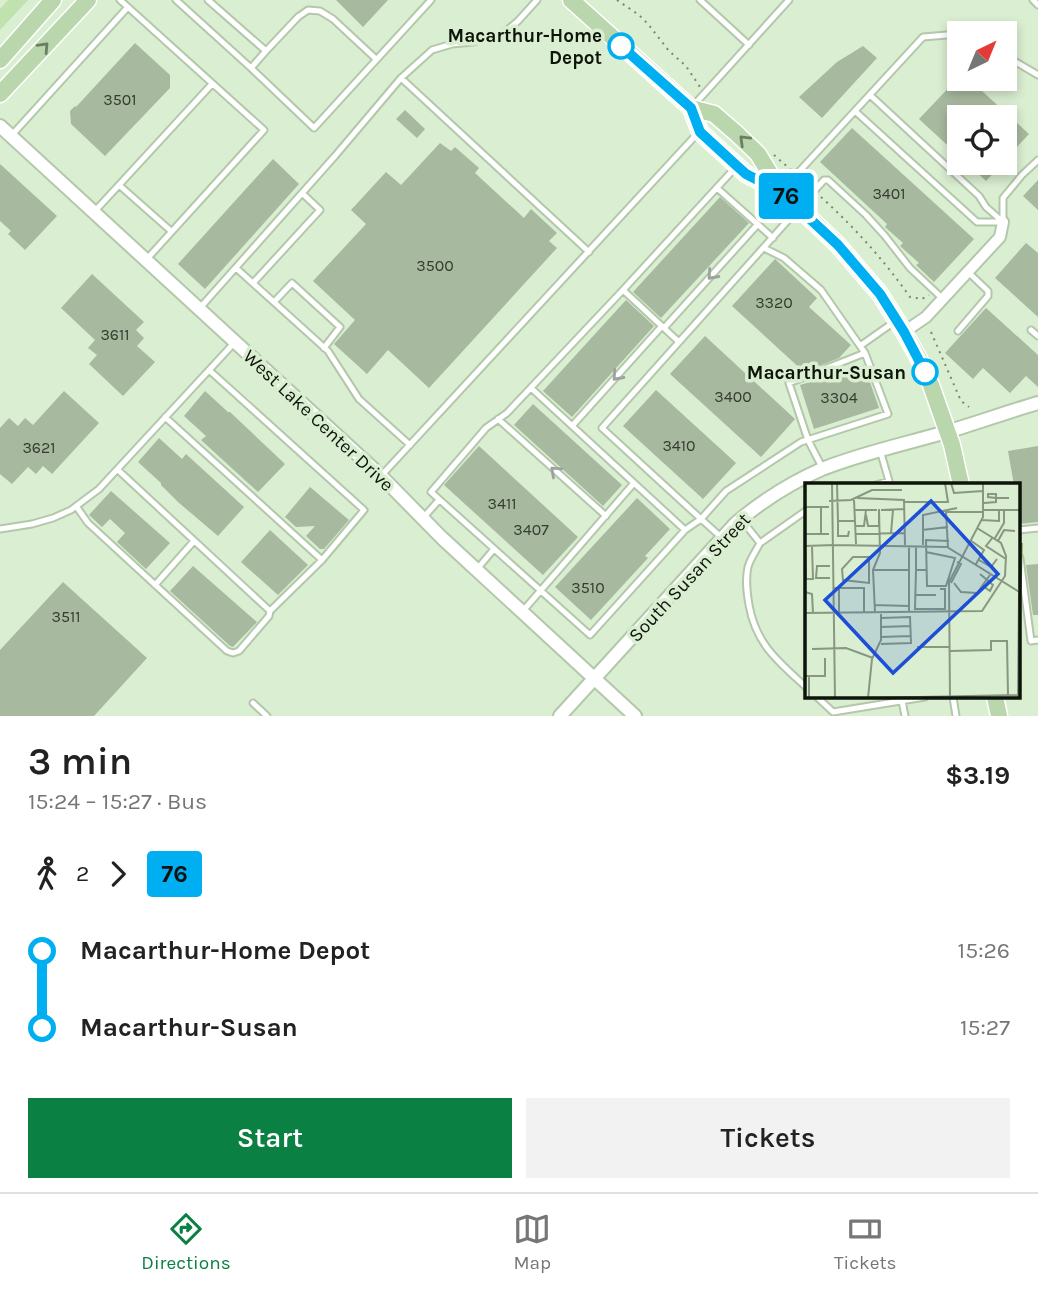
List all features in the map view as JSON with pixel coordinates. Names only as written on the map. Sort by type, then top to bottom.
[{"type":"main road","points":[[0,60],[53,0]]},
{"type":"main road","points":[[0,94],[88,0]]},
{"type":"main road","points":[[571,0],[691,108],[700,132],[746,174],[781,192],[863,272],[880,294],[919,359],[947,432],[960,483]]},
{"type":"main road","points":[[691,108],[715,114],[736,133],[758,154],[781,192]]},
{"type":"main road","points":[[995,698],[999,716]]},
{"type":"street","name":"West Lake Center Drive","points":[[0,126],[381,476],[476,570],[635,716]]},
{"type":"street","points":[[900,326],[926,317],[1000,237],[1003,222]]},
{"type":"street","name":"South Susan Street","points":[[560,716],[722,537],[764,500],[823,469],[1038,403]]},
{"type":"lane","points":[[120,0],[264,130],[146,260]]},
{"type":"lane","points":[[176,0],[314,128],[431,0]]},
{"type":"lane","points":[[208,0],[266,51]]},
{"type":"lane","points":[[199,309],[401,78],[432,50],[452,44],[473,43],[505,32],[537,0]]},
{"type":"lane","points":[[700,0],[749,45]]},
{"type":"lane","points":[[691,108],[787,3],[779,0]]},
{"type":"lane","points":[[1033,0],[1038,5]]},
{"type":"lane","points":[[11,136],[128,7]]},
{"type":"lane","points":[[251,68],[298,17],[309,10],[320,11],[333,19],[376,59]]},
{"type":"lane","points":[[781,192],[923,37],[947,34]]},
{"type":"lane","points":[[1017,63],[1038,75]]},
{"type":"lane","points":[[401,78],[589,252]]},
{"type":"lane","points":[[93,212],[212,83]]},
{"type":"lane","points":[[870,95],[979,196],[1003,222]]},
{"type":"lane","points":[[855,111],[977,222],[1003,222]]},
{"type":"lane","points":[[381,476],[700,132]]},
{"type":"lane","points":[[1003,222],[1003,198],[1038,160]]},
{"type":"lane","points":[[737,166],[531,388],[507,413],[486,428],[431,492],[590,635],[685,530],[701,519],[726,491],[801,442],[888,414],[865,353],[821,290],[784,258],[764,248]]},
{"type":"lane","points":[[722,537],[602,428],[824,180],[828,180],[866,215],[910,268],[943,299]]},
{"type":"lane","points":[[119,185],[172,231]]},
{"type":"lane","points":[[718,188],[773,238]]},
{"type":"lane","points":[[253,283],[320,210],[302,193]]},
{"type":"lane","points":[[572,426],[758,224]]},
{"type":"lane","points":[[236,268],[324,348],[359,399],[410,445]]},
{"type":"lane","points":[[958,331],[988,296],[988,291],[968,272]]},
{"type":"lane","points":[[274,302],[292,283],[340,327],[324,348]]},
{"type":"lane","points":[[623,290],[679,342]]},
{"type":"lane","points":[[860,346],[900,326]]},
{"type":"lane","points":[[1031,330],[1038,336]]},
{"type":"lane","points":[[0,529],[53,518],[76,506],[99,489],[235,342]]},
{"type":"lane","points":[[823,469],[808,440],[789,383],[865,353]]},
{"type":"lane","points":[[76,506],[88,523],[227,651],[239,651],[270,617],[270,611],[322,560],[364,510],[209,370]]},
{"type":"lane","points":[[531,388],[685,530]]},
{"type":"lane","points":[[166,417],[322,560]]},
{"type":"lane","points":[[498,419],[606,516]]},
{"type":"lane","points":[[880,450],[889,481],[882,483]]},
{"type":"lane","points":[[118,470],[270,611]]},
{"type":"lane","points":[[522,612],[634,483]]},
{"type":"lane","points":[[422,518],[439,500]]},
{"type":"lane","points":[[805,511],[760,543],[748,566],[746,589],[752,623],[761,640],[774,657],[805,686]]},
{"type":"lane","points":[[740,519],[760,543]]},
{"type":"lane","points":[[1020,530],[1038,528]]},
{"type":"lane","points":[[155,585],[194,541]]},
{"type":"lane","points":[[476,570],[494,550]]},
{"type":"lane","points":[[1020,558],[1031,641],[1038,640]]},
{"type":"lane","points":[[818,698],[832,712],[919,698]]},
{"type":"lane","points":[[953,698],[956,716]]},
{"type":"lane","points":[[902,701],[905,716]]},
{"type":"lane","points":[[253,703],[267,716]]},
{"type":"path","points":[[617,0],[648,24],[669,51],[686,66],[699,86]]},
{"type":"path","points":[[912,298],[922,299],[934,291]]},
{"type":"path","points":[[931,332],[961,401],[969,407]]},
{"type":"green space","points":[[8,0],[28,0],[0,30],[0,9]]},
{"type":"building","points":[[336,0],[388,0],[363,27]]},
{"type":"building","points":[[135,43],[170,75],[170,88],[105,156],[71,124],[70,111]]},
{"type":"building","points":[[863,46],[877,58],[822,118],[799,97],[837,62]]},
{"type":"building","points":[[947,90],[982,91],[997,105],[947,105],[947,145],[919,119]]},
{"type":"building","points":[[405,110],[425,129],[417,138],[396,119]]},
{"type":"building","points":[[1017,123],[1029,134],[1017,147]]},
{"type":"building","points":[[852,128],[974,239],[934,282],[916,265],[919,263],[900,246],[903,243],[885,227],[887,224],[820,162]]},
{"type":"building","points":[[440,143],[451,151],[455,147],[479,168],[475,173],[524,218],[531,209],[557,233],[549,241],[557,248],[429,388],[388,350],[367,374],[334,344],[355,320],[313,281],[366,224],[351,210],[386,172],[401,185]]},
{"type":"building","points":[[273,159],[299,184],[205,289],[178,264]]},
{"type":"building","points":[[0,164],[57,216],[25,250],[8,234],[11,231],[0,221]]},
{"type":"building","points":[[980,175],[992,175],[986,181]]},
{"type":"building","points":[[1038,180],[1038,210],[1023,196]]},
{"type":"building","points":[[720,197],[749,223],[661,318],[633,292]]},
{"type":"building","points":[[1026,243],[1038,253],[1038,317],[995,278]]},
{"type":"building","points":[[775,259],[817,298],[809,307],[851,345],[839,358],[804,372],[732,306]]},
{"type":"building","points":[[92,274],[144,322],[136,330],[144,338],[137,346],[155,362],[123,396],[89,364],[97,355],[88,348],[95,340],[61,308]]},
{"type":"building","points":[[626,300],[654,326],[572,417],[543,391]]},
{"type":"building","points":[[986,308],[1038,355],[1038,387],[1026,376],[1010,393],[983,368],[973,379],[945,353]]},
{"type":"building","points":[[705,336],[795,419],[761,457],[670,374]]},
{"type":"building","points":[[864,365],[879,408],[814,429],[800,385],[823,375],[819,379]]},
{"type":"building","points":[[656,390],[736,463],[703,499],[623,426]]},
{"type":"building","points":[[64,391],[99,423],[52,474],[43,466],[36,474],[28,467],[12,484],[0,474],[0,428],[9,418],[18,426],[25,418],[33,425]]},
{"type":"building","points":[[205,391],[285,464],[258,492],[201,440],[206,436],[184,416]]},
{"type":"building","points":[[533,404],[622,485],[603,506],[514,425]]},
{"type":"building","points":[[159,438],[182,459],[186,454],[244,507],[218,536],[178,502],[138,462]]},
{"type":"building","points":[[479,446],[578,537],[543,575],[444,485]]},
{"type":"building","points":[[1038,446],[1038,522],[1020,524],[1020,483],[1014,483],[1008,451]]},
{"type":"building","points":[[310,487],[349,520],[324,549],[320,549],[306,536],[315,526],[296,527],[285,517]]},
{"type":"building","points":[[111,491],[170,543],[146,569],[117,542],[125,533],[110,519],[102,527],[89,515]]},
{"type":"building","points":[[637,498],[670,529],[645,556],[648,558],[591,620],[555,587]]},
{"type":"building","points":[[270,530],[308,565],[278,595],[241,562]]},
{"type":"building","points":[[1038,564],[1038,615],[1033,615],[1026,565]]},
{"type":"building","points":[[193,566],[257,622],[233,647],[170,591]]},
{"type":"building","points":[[63,582],[147,658],[94,716],[0,716],[0,650]]},
{"type":"bus line","name":"76","points":[[621,46],[691,108],[700,132],[737,166],[746,174],[781,192],[838,245],[880,294],[925,372]]},
{"type":"place","name":"Macarthur-Home Depot","points":[[621,46]]},
{"type":"place","name":"Macarthur-Susan","points":[[925,372]]}]
